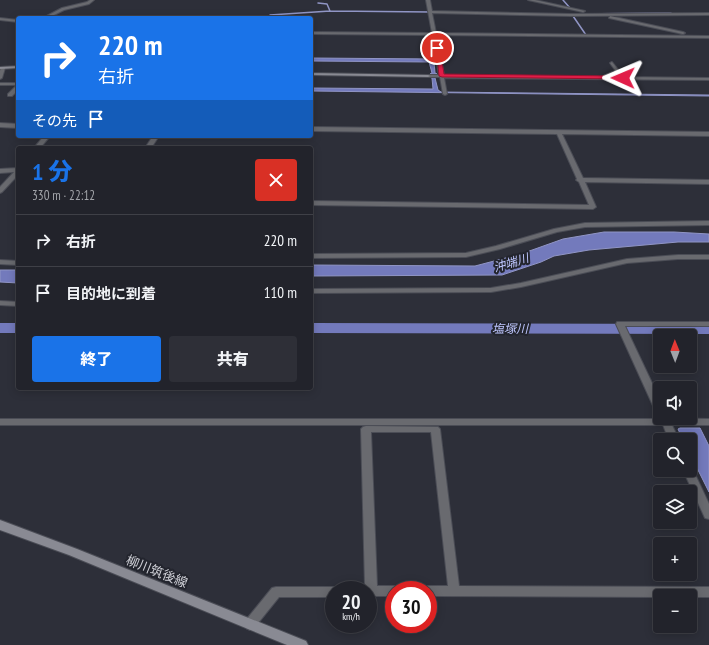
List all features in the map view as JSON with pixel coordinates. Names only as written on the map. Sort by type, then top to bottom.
[{"type":"main road","points":[[2,68],[16,67]]},
{"type":"main road","points":[[313,74],[428,76]]},
{"type":"main road","name":"柳川筑後線","points":[[0,525],[73,552],[302,645]]},
{"type":"street","points":[[49,16],[62,9],[88,3],[92,0]]},
{"type":"street","points":[[428,0],[435,35],[440,76],[445,94]]},
{"type":"street","points":[[530,0],[700,37]]},
{"type":"street","points":[[431,12],[709,14]]},
{"type":"street","points":[[0,19],[16,20]]},
{"type":"street","points":[[313,34],[709,38]]},
{"type":"street","points":[[612,63],[623,78]]},
{"type":"street","points":[[0,78],[2,68]]},
{"type":"street","points":[[428,76],[709,79]]},
{"type":"street","points":[[0,84],[16,84]]},
{"type":"street","points":[[10,95],[16,89]]},
{"type":"street","points":[[0,126],[16,126]]},
{"type":"street","points":[[313,129],[709,134]]},
{"type":"street","points":[[313,203],[593,207],[579,180],[559,132]]},
{"type":"street","points":[[39,146],[45,138]]},
{"type":"street","points":[[0,171],[16,171]]},
{"type":"street","points":[[0,191],[16,173]]},
{"type":"street","points":[[579,180],[709,182]]},
{"type":"street","points":[[8,182],[16,183]]},
{"type":"street","points":[[313,256],[466,255],[498,248],[556,230],[585,225],[709,223]]},
{"type":"street","points":[[313,291],[497,289],[627,261],[678,257],[709,257]]},
{"type":"street","points":[[0,262],[16,263]]},
{"type":"street","points":[[0,303],[16,304]]},
{"type":"street","points":[[653,395],[620,324],[709,324]]},
{"type":"street","points":[[0,422],[653,420]]},
{"type":"street","points":[[697,421],[709,422]]},
{"type":"street","points":[[370,581],[366,429],[434,429],[454,591]]},
{"type":"street","points":[[691,477],[709,515]]},
{"type":"street","points":[[437,591],[709,592]]},
{"type":"street","points":[[250,624],[276,592],[325,592]]},
{"type":"water","points":[[313,58],[436,59],[436,62],[434,62],[435,73],[437,74],[430,74],[432,73],[429,62],[313,61]]},
{"type":"water","points":[[430,77],[436,77],[438,90],[441,92],[709,96],[313,91],[313,88],[433,89],[432,78]]},
{"type":"water","name":"沖端川","points":[[604,232],[674,232],[709,234],[709,242],[678,242],[589,250],[554,256],[502,275],[313,276],[313,265],[475,266],[521,254],[563,239]]},
{"type":"water","points":[[0,270],[16,270],[16,283],[0,282]]},
{"type":"water","points":[[700,428],[709,446],[709,492],[697,468],[697,433],[680,433],[678,429]]},
{"type":"waterway","points":[[563,0],[570,8]]},
{"type":"waterway","points":[[318,3],[327,4],[330,11]]},
{"type":"waterway","points":[[270,15],[330,11]]},
{"type":"waterway","points":[[330,11],[431,12]]},
{"type":"waterway","points":[[577,14],[671,13]]},
{"type":"waterway","points":[[573,16],[586,35]]},
{"type":"waterway","name":"塩塚川","points":[[0,328],[16,328]]},
{"type":"waterway","name":"塩塚川","points":[[313,328],[709,329]]},
{"type":"route","points":[[437,48],[442,76],[623,78]]}]
